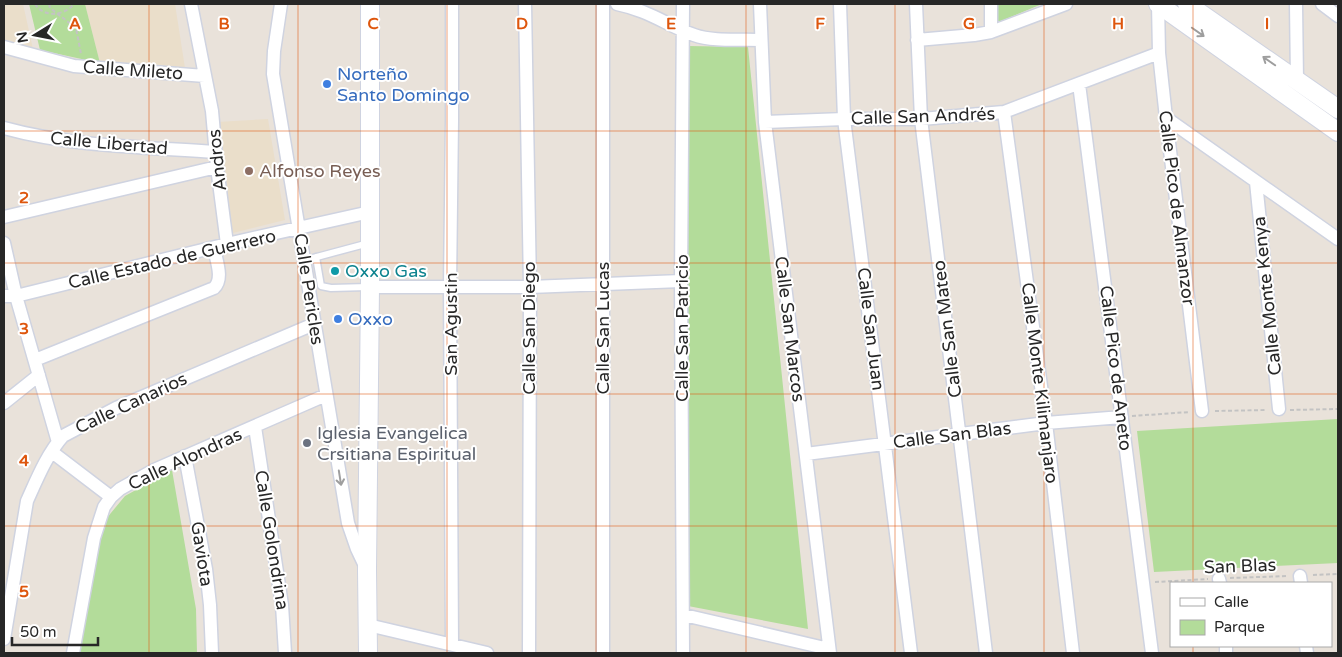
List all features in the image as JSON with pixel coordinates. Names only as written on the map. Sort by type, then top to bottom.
[{"type":"main road","points":[[368,653],[370,4]]},
{"type":"main road","points":[[1158,4],[1338,132]]},
{"type":"main road","points":[[1187,4],[1338,109]]},
{"type":"street","name":"Andros","points":[[191,4],[212,111],[227,244]]},
{"type":"street","name":"Calle Pericles","points":[[281,4],[274,51],[273,74],[300,229],[310,259],[315,285],[314,324],[348,523],[356,549],[367,570]]},
{"type":"street","name":"San Agustin","points":[[452,4],[450,286],[452,644]]},
{"type":"street","name":"Calle San Diego","points":[[525,4],[530,287],[529,653]]},
{"type":"street","name":"Calle San Lucas","points":[[602,4],[603,653]]},
{"type":"street","points":[[617,4],[646,12],[696,36],[716,39],[760,40]]},
{"type":"street","name":"Calle San Patricio","points":[[683,4],[683,653]]},
{"type":"street","name":"Calle San Marcos","points":[[760,4],[760,40],[766,122],[829,651]]},
{"type":"street","name":"Calle San Juan","points":[[840,4],[844,119],[911,653]]},
{"type":"street","name":"Calle San Mateo","points":[[916,4],[921,118],[986,653]]},
{"type":"street","points":[[991,4],[991,32]]},
{"type":"street","points":[[917,40],[991,32],[1066,4]]},
{"type":"street","name":"Calle Pico de Almanzor","points":[[1158,4],[1159,53],[1166,118],[1202,411]]},
{"type":"street","points":[[1296,4],[1297,81]]},
{"type":"street","points":[[1322,4],[1338,16]]},
{"type":"street","name":"Calle Mileto","points":[[4,47],[60,63],[84,67],[205,76]]},
{"type":"street","name":"Calle San Andrés","points":[[766,122],[921,118],[1004,112],[1159,53]]},
{"type":"street","name":"Calle Pico de Aneto","points":[[1079,84],[1152,653]]},
{"type":"street","name":"Calle Monte Kilimanjaro","points":[[1004,112],[1046,423],[1073,653]]},
{"type":"street","points":[[1166,118],[1338,239]]},
{"type":"street","name":"Calle Libertad","points":[[4,128],[77,142],[216,152]]},
{"type":"street","points":[[4,217],[217,167]]},
{"type":"street","name":"Calle Monte Kenya","points":[[1256,182],[1279,410]]},
{"type":"street","name":"Calle Estado de Guerrero","points":[[10,296],[370,212]]},
{"type":"street","points":[[4,243],[10,296],[35,360],[55,447],[111,497]]},
{"type":"street","points":[[35,360],[214,288],[218,284],[219,277],[214,248]]},
{"type":"street","points":[[370,287],[530,287],[682,281]]},
{"type":"street","name":"Calle Canarios","points":[[4,639],[27,501],[55,447],[71,431],[116,408],[314,324]]},
{"type":"street","points":[[5,401],[39,375]]},
{"type":"street","name":"Calle Alondras","points":[[73,653],[94,538],[102,512],[111,497],[130,482],[326,395]]},
{"type":"street","name":"Calle San Blas","points":[[806,454],[1046,423],[1122,417]]},
{"type":"street","name":"Calle Golondrina","points":[[255,427],[282,605],[285,653]]},
{"type":"street","name":"Gaviota","points":[[185,456],[206,569],[212,653]]},
{"type":"street","points":[[684,614],[829,651]]},
{"type":"street","points":[[368,625],[452,644],[468,651],[487,653]]},
{"type":"lane","points":[[310,259],[370,243]]},
{"type":"lane","points":[[315,285],[331,288],[370,287]]},
{"type":"path","points":[[35,4],[39,10],[47,14],[57,14],[74,4]]},
{"type":"path","points":[[49,4],[50,8],[76,28],[84,67]]},
{"type":"path","points":[[1122,417],[1202,411],[1338,409]]},
{"type":"path","name":"San Blas","points":[[1143,582],[1301,580],[1338,574]]},
{"type":"shaded area","points":[[4,4],[23,4],[33,49],[4,40]]},
{"type":"shaded area","points":[[85,4],[175,4],[185,68],[100,63]]},
{"type":"shaded area","name":"Alfonso Reyes","points":[[268,119],[285,220],[229,234],[217,122]]},
{"type":"green space","points":[[29,4],[85,4],[100,63],[40,50]]},
{"type":"green space","points":[[994,4],[1042,4],[996,23]]},
{"type":"green space","points":[[687,46],[748,47],[808,629],[688,606]]},
{"type":"green space","points":[[1338,419],[1338,563],[1154,572],[1137,431]]},
{"type":"green space","points":[[172,470],[196,609],[197,653],[78,653],[101,525],[125,496]]},
{"type":"place","name":"Norteño Santo Domingo","points":[[327,84]]},
{"type":"place","name":"Alfonso Reyes","points":[[249,171]]},
{"type":"place","name":"Oxxo Gas","points":[[335,271]]},
{"type":"place","name":"Oxxo","points":[[338,319]]},
{"type":"place","name":"Iglesia Evangelica Crsitiana Espiritual","points":[[307,443]]}]
